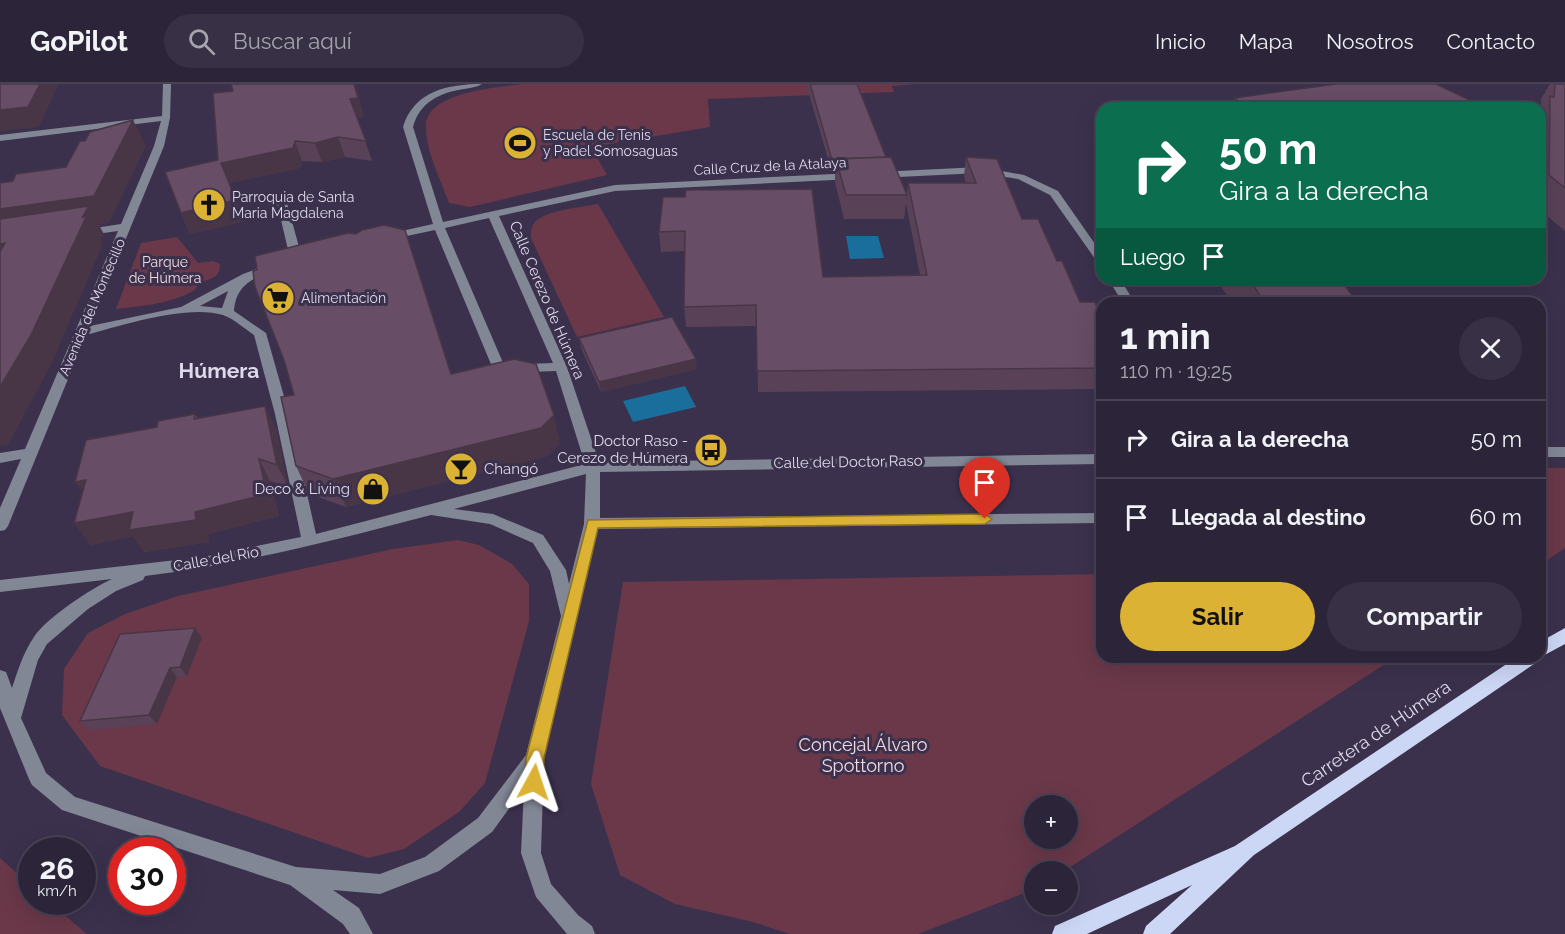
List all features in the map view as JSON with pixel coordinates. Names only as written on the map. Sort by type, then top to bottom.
[{"type":"main road","points":[[1546,647],[1565,635]]},
{"type":"main road","name":"Carretera de Húmera","points":[[1154,934],[1247,848],[1522,663]]},
{"type":"main road","name":"Carretera de Húmera","points":[[1063,934],[1247,848]]},
{"type":"street","name":"Avenida del Montecillo","points":[[0,526],[159,146],[166,118],[166,84]]},
{"type":"street","points":[[478,84],[443,90],[417,104],[410,116],[408,127],[439,226],[499,369],[561,367]]},
{"type":"street","points":[[0,138],[166,118]]},
{"type":"street","name":"Calle Cruz de la Atalaya","points":[[372,240],[615,188],[980,170],[1021,177],[1054,193],[1096,252]]},
{"type":"street","points":[[182,311],[247,276],[301,256],[282,203]]},
{"type":"street","name":"Calle Cerezo de Húmera","points":[[493,215],[561,367],[593,467],[592,524],[535,758]]},
{"type":"street","points":[[69,235],[127,226]]},
{"type":"street","points":[[228,313],[228,303],[234,289],[247,276]]},
{"type":"street","points":[[82,332],[139,318],[182,311],[212,310],[228,313],[260,333],[282,414],[310,542]]},
{"type":"street","points":[[1546,452],[1565,452]]},
{"type":"street","points":[[0,458],[30,453]]},
{"type":"street","name":"Calle del Doctor Raso","points":[[593,467],[1096,459]]},
{"type":"street","name":"Calle del Río","points":[[0,586],[203,562],[310,542],[593,467]]},
{"type":"street","name":"Calle del Río","points":[[428,511],[493,519],[538,540],[558,570],[570,619]]},
{"type":"street","points":[[592,524],[1096,518]]},
{"type":"street","points":[[12,718],[30,659],[41,639],[82,604],[110,586],[158,568]]},
{"type":"street","points":[[0,676],[12,718],[39,779],[69,804],[296,877],[380,884],[432,864],[485,825],[535,758]]},
{"type":"street","points":[[535,758],[531,853],[543,890],[570,923],[584,934]]},
{"type":"street","points":[[296,877],[351,916],[362,934]]},
{"type":"green space","name":"Escuela de Tenis y Padel Somosaguas","points":[[521,84],[916,84],[892,86],[894,92],[708,99],[710,127],[591,147],[607,175],[470,207],[449,203],[428,146],[426,127],[429,115],[437,106],[449,99],[480,90]]},
{"type":"green space","points":[[598,204],[664,317],[577,337],[531,238],[531,231],[537,220],[550,214]]},
{"type":"green space","name":"Parque de Húmera","points":[[177,237],[198,263],[213,261],[220,264],[218,274],[193,291],[175,299],[116,309],[141,243]]},
{"type":"green space","points":[[1546,468],[1565,468],[1565,548],[1546,561]]},
{"type":"green space","points":[[458,540],[479,545],[512,564],[529,584],[529,621],[485,783],[459,812],[404,849],[368,858],[100,766],[62,715],[64,669],[88,633],[125,614],[178,596],[393,549]]},
{"type":"green space","name":"Concejal Álvaro Spottorno","points":[[1096,574],[1096,663],[1387,663],[1078,862],[1024,861],[1024,893],[918,934],[790,934],[753,922],[675,904],[620,875],[591,784],[623,582]]},
{"type":"green space","points":[[0,858],[18,874],[18,915],[64,915],[87,934],[0,934]]},
{"type":"water","points":[[846,236],[878,236],[884,258],[850,259]]},
{"type":"water","points":[[685,386],[696,407],[633,422],[623,401]]},
{"type":"building","points":[[0,84],[40,84],[28,107],[0,110]]},
{"type":"building","points":[[231,84],[354,84],[358,98],[350,99],[366,141],[338,137],[315,143],[295,141],[293,148],[221,163],[236,200],[181,213],[165,172],[218,160],[213,93],[233,91]]},
{"type":"building","points":[[810,84],[857,84],[886,157],[832,160]]},
{"type":"building","points":[[1336,84],[1436,84],[1472,101],[1240,102],[1234,98]]},
{"type":"building","points":[[1555,84],[1565,84],[1565,188],[1549,175],[1550,96],[1554,97]]},
{"type":"building","points":[[133,120],[94,196],[0,209],[0,183],[13,181],[16,174],[66,167],[80,141],[85,141],[90,132]]},
{"type":"building","points":[[891,157],[907,195],[846,195],[836,159]]},
{"type":"building","points":[[966,157],[997,159],[1022,219],[1038,219],[1057,261],[1062,261],[1080,302],[1095,302],[1096,368],[757,371],[756,305],[684,307],[685,231],[659,232],[663,197],[685,197],[686,190],[812,189],[823,277],[927,275],[908,183],[976,183]]},
{"type":"building","points":[[89,206],[82,218],[87,215],[31,335],[0,387],[0,252],[5,243],[0,244],[0,219]]},
{"type":"building","points":[[384,225],[405,230],[451,374],[514,359],[536,364],[554,415],[541,428],[333,479],[296,466],[281,397],[294,395],[284,360],[255,287],[253,271],[257,270],[255,256],[348,233],[356,234],[362,230]]},
{"type":"building","points":[[1253,285],[1344,285],[1354,297],[1261,297]]},
{"type":"building","points":[[672,317],[696,359],[599,382],[579,338]]},
{"type":"building","points":[[265,406],[277,465],[259,459],[267,494],[195,512],[196,520],[129,530],[133,512],[74,523],[86,480],[75,482],[86,440],[157,427],[158,421],[195,414],[194,419]]},
{"type":"building","points":[[195,628],[180,667],[170,668],[149,715],[80,721],[120,634]]},
{"type":"place","name":"Escuela de Tenis y Padel Somosaguas","points":[[520,143]]},
{"type":"place","name":"Parroquia de Santa Maria Magdalena","points":[[209,205]]},
{"type":"place","name":"Alimentación","points":[[278,298]]},
{"type":"place","name":"Doctor Raso - Cerezo de Húmera","points":[[711,450]]},
{"type":"place","name":"Changó","points":[[461,469]]},
{"type":"place","name":"Deco & Living","points":[[373,489]]},
{"type":"district","name":"Húmera","points":[[219,371]]},
{"type":"route","points":[[534,782],[535,758],[592,524],[985,519]]}]
